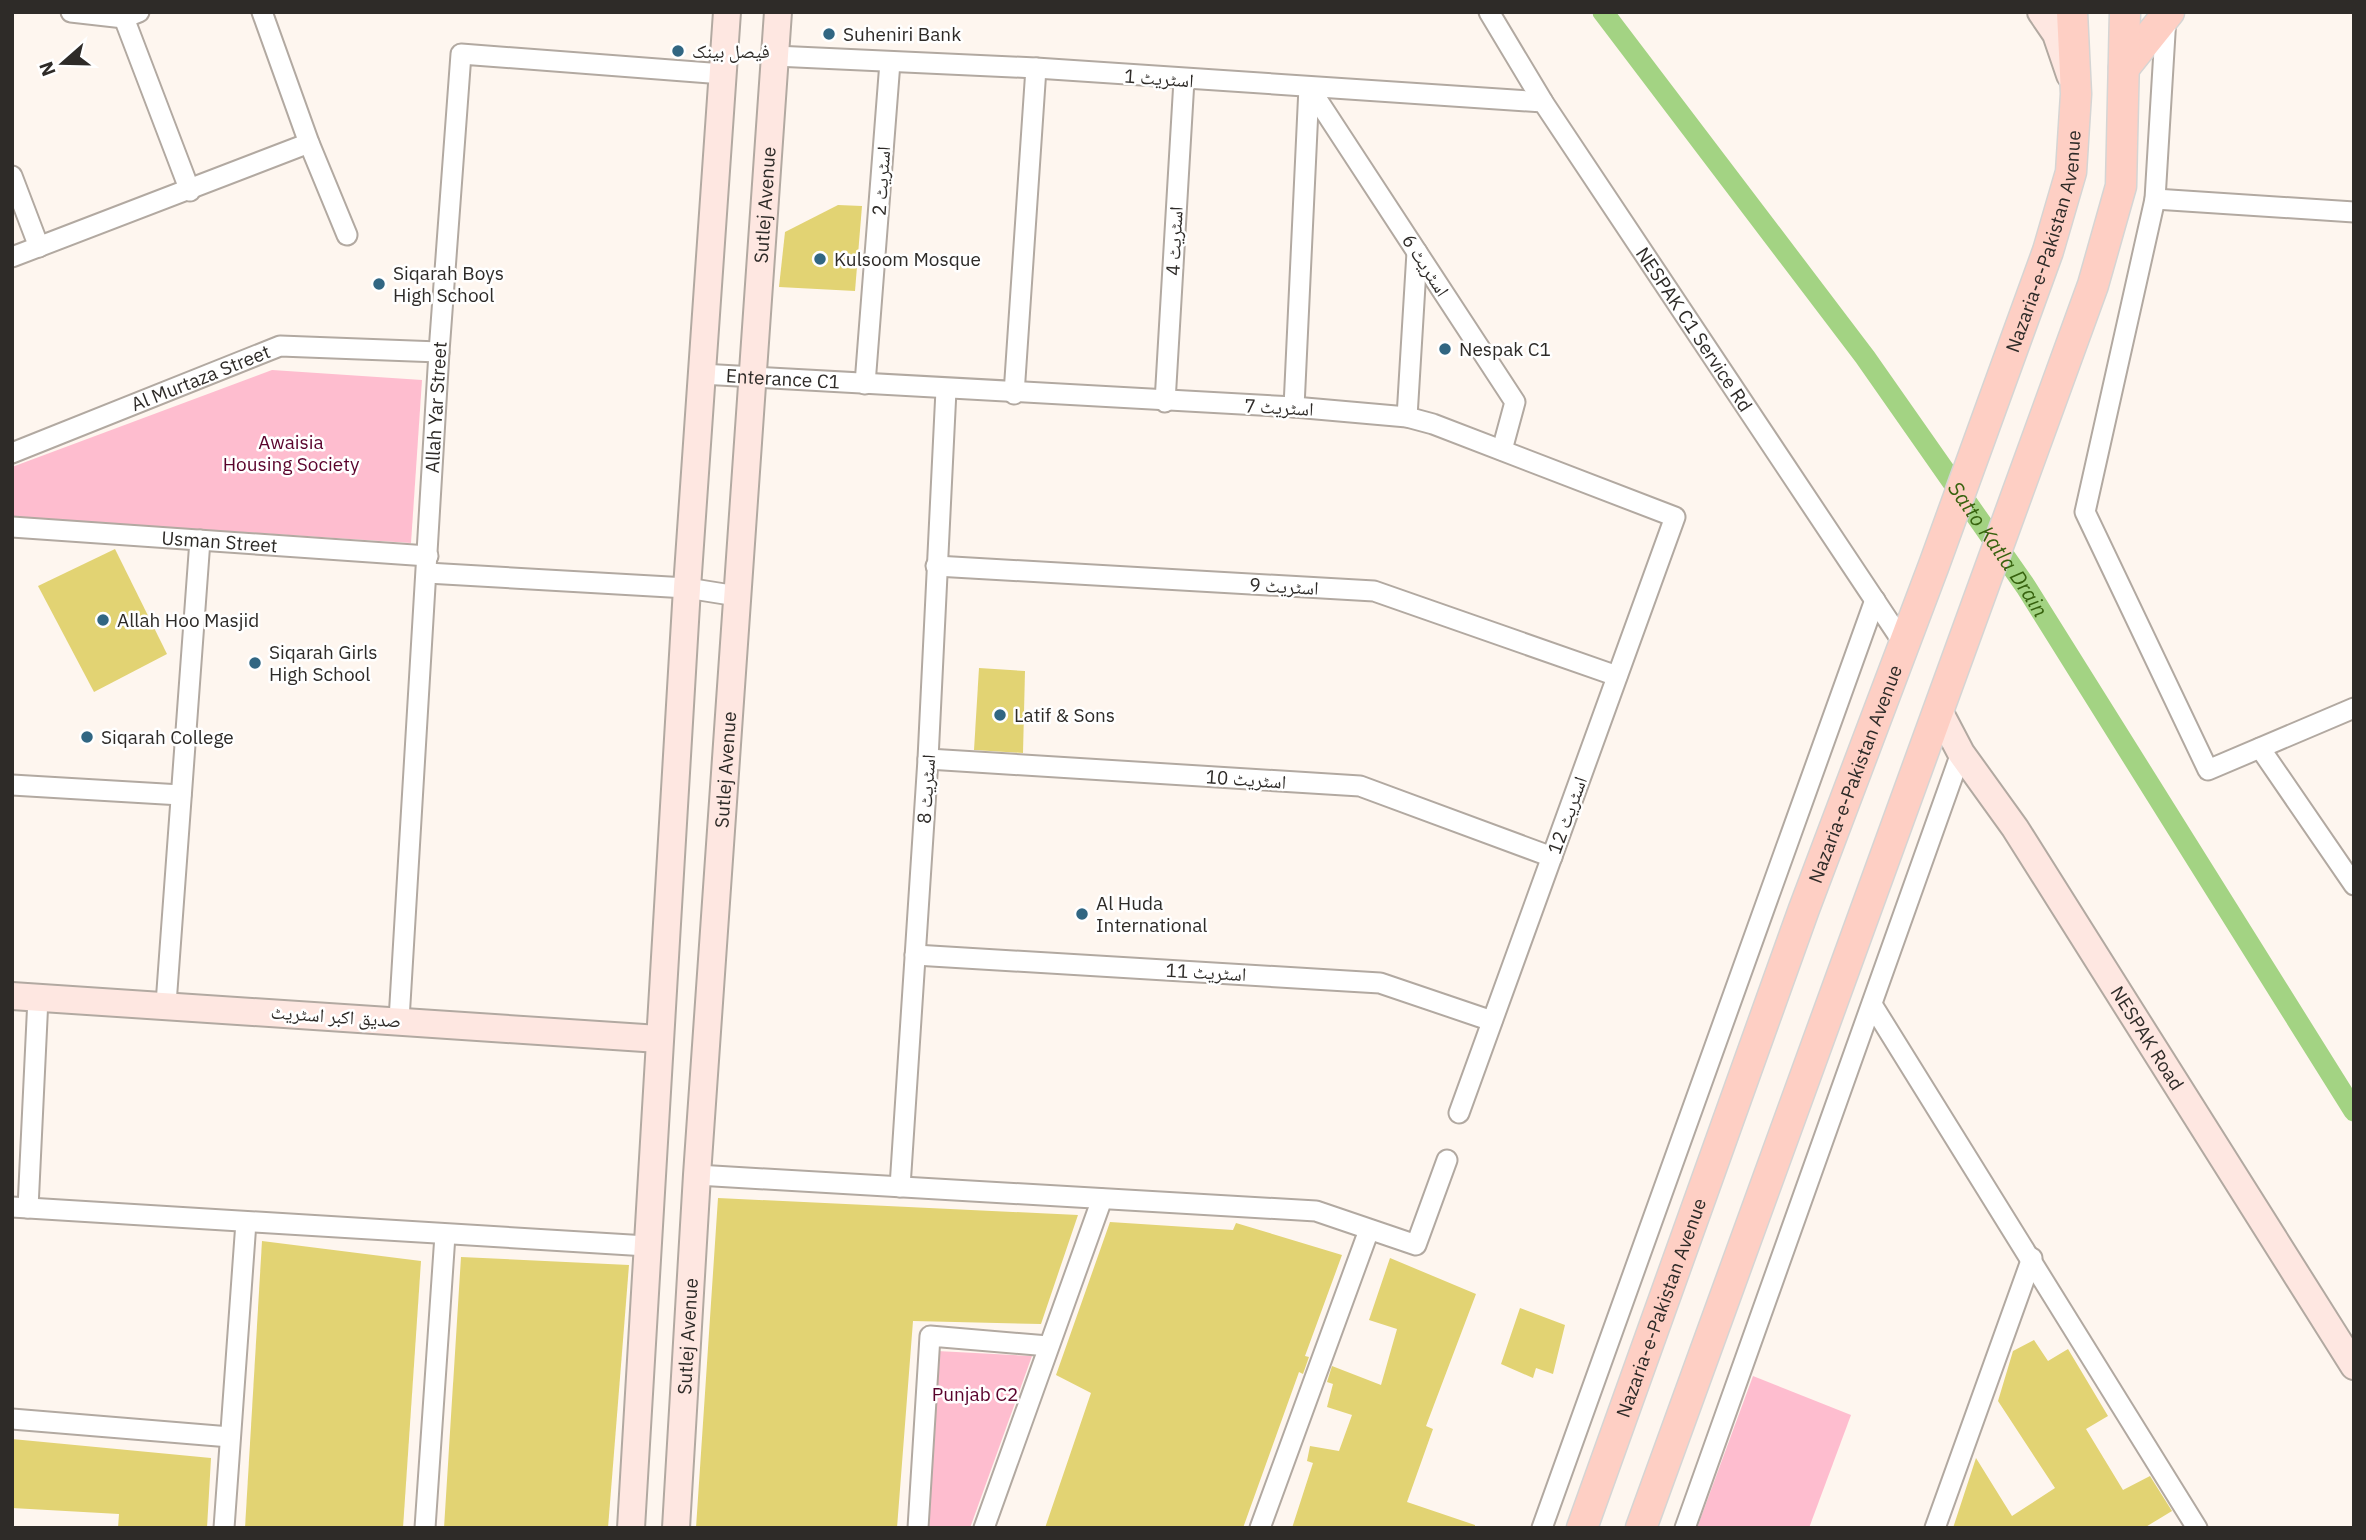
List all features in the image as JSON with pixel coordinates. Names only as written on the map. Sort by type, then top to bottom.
[{"type":"main road","name":"Nazaria-e-Pakistan Avenue","points":[[1582,1528],[1804,909],[1987,423],[2048,251],[2071,172],[2076,94],[2072,12]]},
{"type":"main road","points":[[1640,1528],[2093,285],[2121,186],[2124,12]]},
{"type":"main road","points":[[2124,68],[2168,14]]},
{"type":"street","points":[[71,12],[131,15],[190,191]]},
{"type":"street","points":[[262,12],[309,143],[347,235]]},
{"type":"street","points":[[631,1528],[687,589],[727,12]]},
{"type":"street","name":"Sutlej Avenue","points":[[676,1528],[696,1175],[778,12]]},
{"type":"street","name":"NESPAK C1 Service Rd","points":[[1489,12],[1543,102],[1904,644]]},
{"type":"street","points":[[2041,12],[2056,34],[2076,94]]},
{"type":"street","points":[[2168,14],[2155,200],[2085,512],[2208,770],[2354,708]]},
{"type":"street","name":"Allah Yar Street","points":[[399,1020],[439,352],[461,54],[723,74]]},
{"type":"street","name":"اسٹریٹ 1","points":[[775,56],[1036,68],[1543,102]]},
{"type":"street","name":"اسٹریٹ 2","points":[[865,384],[890,62]]},
{"type":"street","points":[[1014,394],[1036,68]]},
{"type":"street","name":"اسٹریٹ 4","points":[[1165,401],[1184,80]]},
{"type":"street","points":[[1294,407],[1309,87]]},
{"type":"street","name":"اسٹریٹ 6","points":[[1309,87],[1515,402],[1502,450]]},
{"type":"street","points":[[12,257],[190,191],[309,143]]},
{"type":"street","points":[[12,176],[39,247]]},
{"type":"street","points":[[2155,200],[2354,212]]},
{"type":"street","points":[[1406,417],[1417,252]]},
{"type":"street","name":"Al Murtaza Street","points":[[12,453],[280,346],[439,352]]},
{"type":"street","name":"Enterance C1","points":[[701,374],[865,384]]},
{"type":"street","name":"اسٹریٹ 7","points":[[865,384],[1294,407],[1406,417],[1433,424],[1675,517]]},
{"type":"street","name":"اسٹریٹ 8","points":[[900,1187],[928,759],[946,390]]},
{"type":"street","name":"اسٹریٹ 12","points":[[1459,1113],[1675,517]]},
{"type":"street","name":"Usman Street","points":[[12,527],[200,540],[737,596]]},
{"type":"street","points":[[166,1004],[200,540]]},
{"type":"street","name":"اسٹریٹ 9","points":[[936,566],[1374,591],[1617,676]]},
{"type":"street","points":[[1542,1528],[1875,600]]},
{"type":"street","name":"NESPAK Road","points":[[1939,711],[1961,753],[2015,828],[2354,1366]]},
{"type":"street","points":[[2260,748],[2354,885]]},
{"type":"street","points":[[1685,1528],[1961,753]]},
{"type":"street","name":"اسٹریٹ 10","points":[[928,759],[1360,786],[1552,857]]},
{"type":"street","points":[[12,785],[181,795]]},
{"type":"street","name":"اسٹریٹ 11","points":[[915,955],[1380,983],[1492,1021]]},
{"type":"street","points":[[25,997],[20,1208],[647,1246]]},
{"type":"street","name":"صدیق اکبر اسٹریٹ","points":[[25,997],[166,1004],[659,1039]]},
{"type":"street","points":[[1873,1006],[2032,1258],[2197,1528]]},
{"type":"street","points":[[696,1175],[1316,1211],[1416,1245],[1447,1160]]},
{"type":"street","points":[[984,1528],[1102,1199]]},
{"type":"street","points":[[224,1528],[246,1222]]},
{"type":"street","points":[[1260,1528],[1369,1230]]},
{"type":"street","points":[[425,1528],[445,1235]]},
{"type":"street","points":[[1935,1528],[2032,1258]]},
{"type":"street","points":[[918,1528],[930,1336],[1048,1346]]},
{"type":"street","points":[[12,1419],[230,1437]]},
{"type":"green space","name":"Awaisia Housing Society","points":[[272,370],[422,380],[411,543],[12,517],[12,467]]},
{"type":"green space","name":"Punjab C2","points":[[937,1351],[1032,1356],[970,1528],[927,1528]]},
{"type":"green space","points":[[1753,1376],[1851,1415],[1809,1528],[1697,1528]]},
{"type":"building","name":"Kulsoom Mosque","points":[[838,205],[862,206],[855,291],[779,287],[785,232]]},
{"type":"building","name":"Allah Hoo Masjid","points":[[115,549],[167,654],[94,692],[38,586]]},
{"type":"building","name":"Latif & Sons","points":[[979,668],[1025,671],[1023,753],[974,750]]},
{"type":"building","points":[[718,1198],[1078,1215],[1041,1324],[913,1321],[897,1528],[696,1528]]},
{"type":"building","points":[[1110,1222],[1233,1230],[1236,1223],[1342,1255],[1305,1356],[1309,1357],[1303,1374],[1299,1372],[1243,1528],[1045,1528],[1091,1393],[1056,1375]]},
{"type":"building","points":[[262,1241],[421,1261],[403,1528],[245,1528]]},
{"type":"building","points":[[461,1257],[629,1265],[608,1528],[444,1528]]},
{"type":"building","points":[[1390,1258],[1476,1294],[1426,1426],[1433,1429],[1407,1502],[1475,1525],[1475,1528],[1292,1528],[1313,1463],[1307,1461],[1310,1446],[1339,1451],[1352,1415],[1327,1407],[1333,1384],[1327,1382],[1332,1366],[1381,1385],[1397,1329],[1369,1320]]},
{"type":"building","points":[[1520,1308],[1565,1325],[1553,1374],[1536,1368],[1533,1378],[1501,1364]]},
{"type":"building","points":[[2034,1340],[2048,1361],[2068,1349],[2108,1416],[2086,1429],[2123,1490],[2150,1476],[2172,1511],[2144,1528],[1953,1528],[1976,1458],[2012,1516],[2055,1488],[1998,1401],[2013,1351]]},
{"type":"building","points":[[12,1439],[211,1458],[207,1528],[118,1528],[119,1514],[12,1508]]},
{"type":"waterway","name":"Satto Katla Drain","points":[[1603,12],[1865,357],[2026,587],[2354,1111]]},
{"type":"place","name":"Suheniri Bank","points":[[829,34]]},
{"type":"place","name":"فیصل بینک","points":[[678,51]]},
{"type":"place","name":"Kulsoom Mosque","points":[[820,259]]},
{"type":"place","name":"Siqarah Boys High School","points":[[379,284]]},
{"type":"place","name":"Nespak C1","points":[[1445,349]]},
{"type":"place","name":"Allah Hoo Masjid","points":[[103,620]]},
{"type":"place","name":"Siqarah Girls High School","points":[[255,663]]},
{"type":"place","name":"Latif & Sons","points":[[1000,715]]},
{"type":"place","name":"Siqarah College","points":[[87,737]]},
{"type":"place","name":"Al Huda International","points":[[1082,914]]}]
